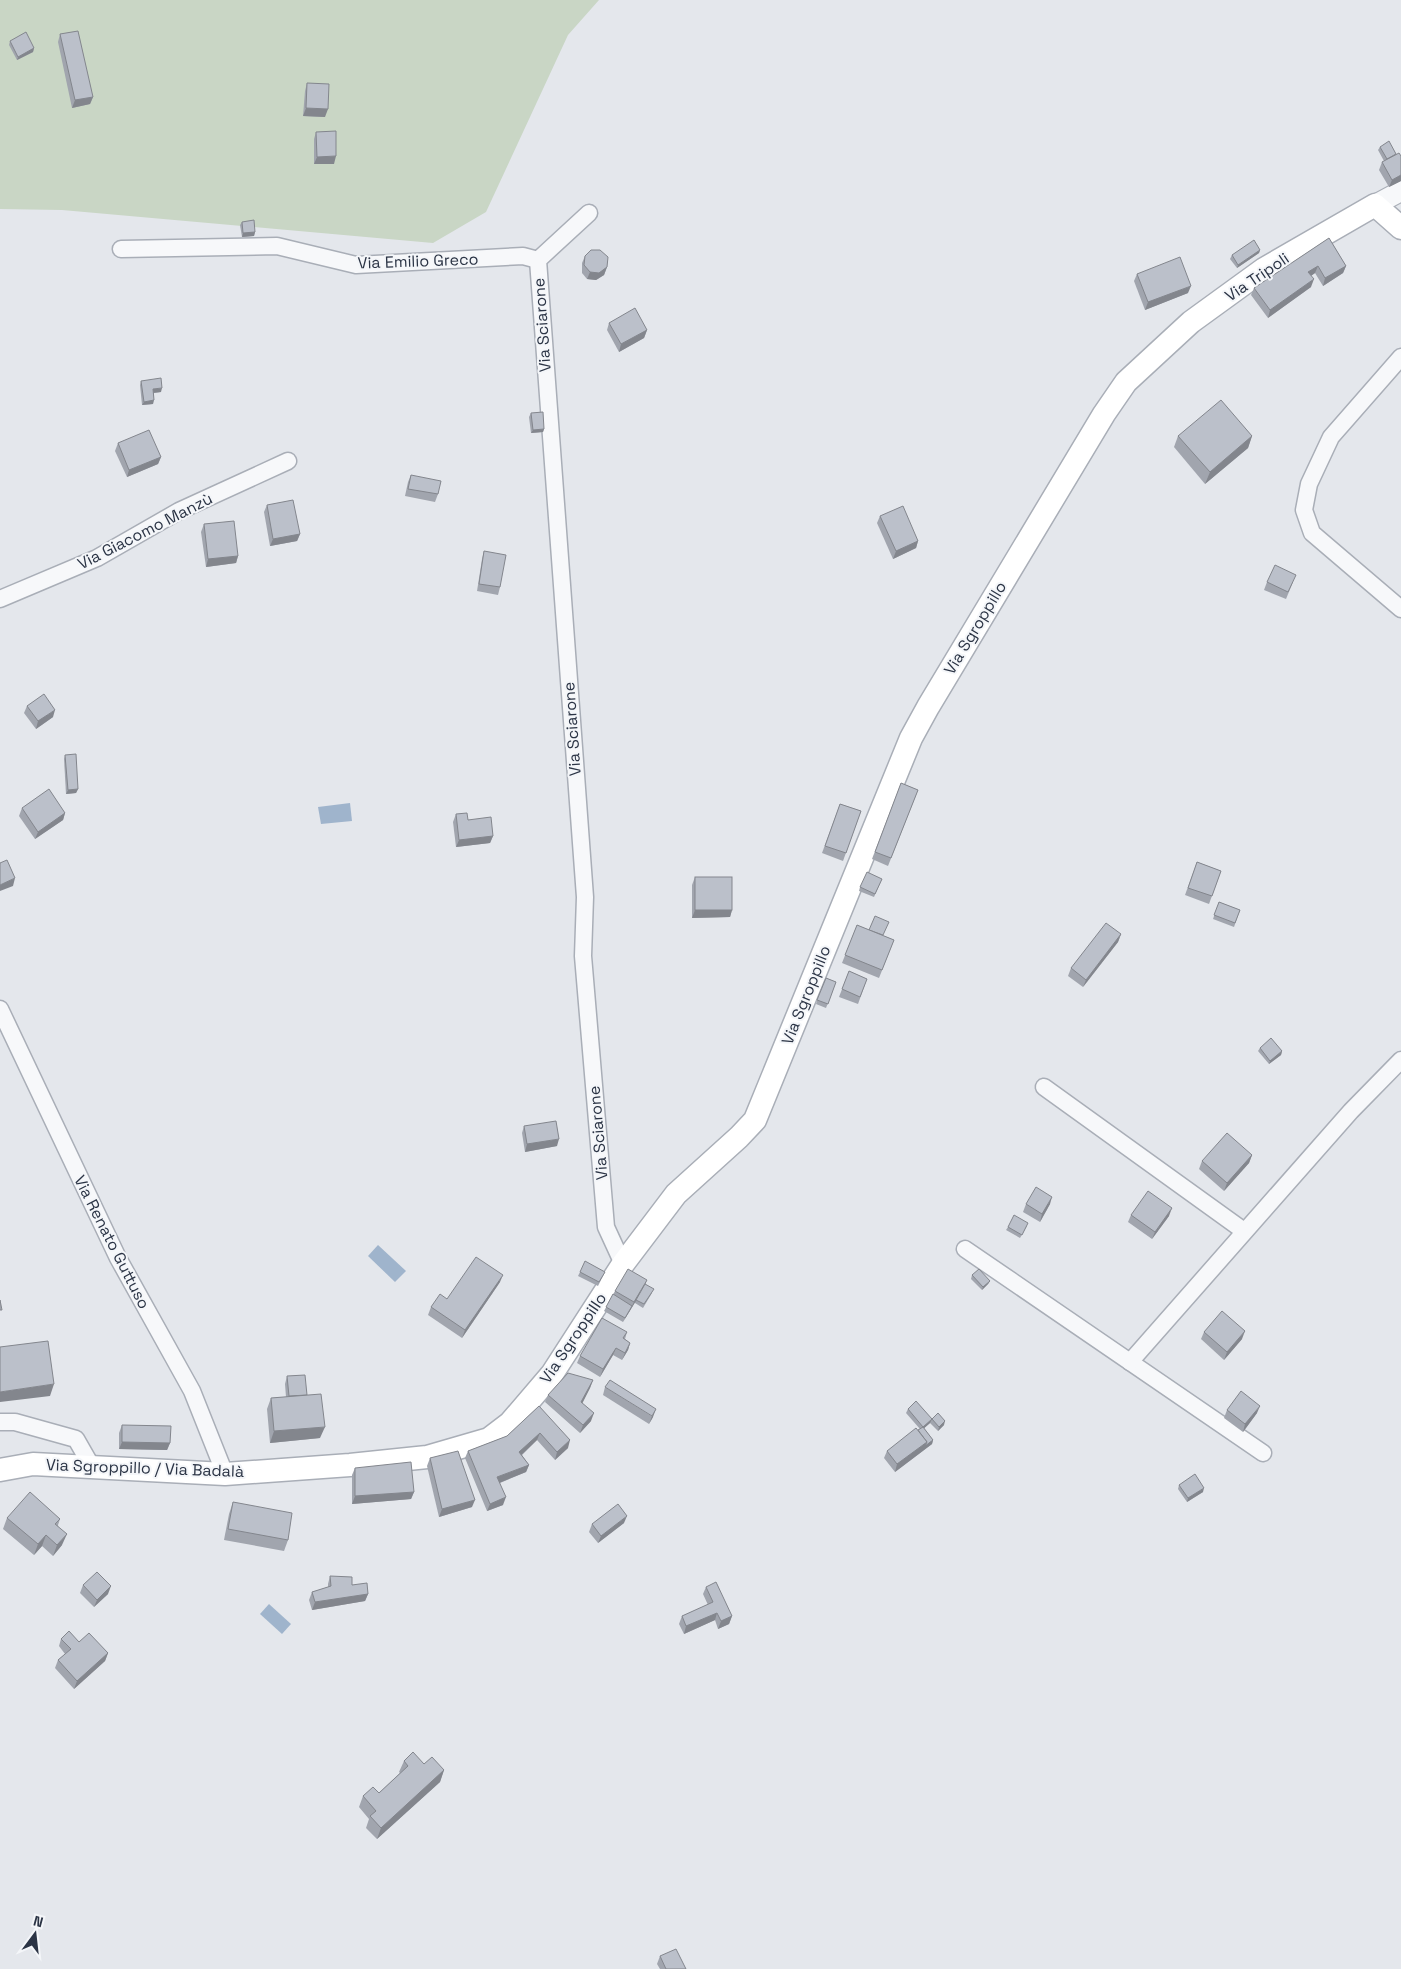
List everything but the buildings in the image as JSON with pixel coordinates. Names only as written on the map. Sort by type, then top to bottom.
[{"type":"main road","points":[[1376,205],[1401,228]]},
{"type":"main road","name":"Via Tripoli","points":[[1126,382],[1192,322],[1264,269],[1376,205]]},
{"type":"main road","name":"Via Sgroppillo","points":[[350,1465],[427,1457],[489,1438],[510,1423],[552,1374],[623,1264],[676,1194],[755,1120],[912,738],[928,707],[1043,514],[1104,414],[1126,382]]},
{"type":"main road","name":"Via Sgroppillo / Via Badalà","points":[[0,1470],[32,1464],[225,1474],[350,1465]]},
{"type":"street","name":"Via Tripoli","points":[[1376,205],[1401,190]]},
{"type":"street","name":"Via Sciarone","points":[[589,213],[538,260],[585,897],[584,956],[606,1227],[623,1264]]},
{"type":"street","name":"Via Emilio Greco","points":[[121,249],[276,246],[356,265],[522,256],[538,260]]},
{"type":"street","points":[[1401,357],[1331,437],[1309,484],[1304,510],[1312,533],[1401,609]]},
{"type":"street","name":"Via Giacomo Manzù","points":[[0,599],[97,558],[179,511],[288,461]]},
{"type":"street","name":"Via Renato Guttuso","points":[[0,1009],[118,1258],[192,1391],[225,1474]]},
{"type":"street","points":[[1130,1362],[1351,1111],[1401,1060]]},
{"type":"street","points":[[1044,1087],[1244,1231]]},
{"type":"street","points":[[965,1249],[1263,1453]]},
{"type":"street","points":[[0,1422],[15,1422],[76,1439],[92,1468]]},
{"type":"green space","points":[[0,0],[599,0],[568,35],[486,212],[433,243],[62,210],[0,209]]},
{"type":"water","points":[[350,803],[352,821],[321,824],[318,807]]},
{"type":"water","points":[[378,1245],[406,1271],[395,1282],[368,1256]]},
{"type":"water","points":[[269,1604],[291,1624],[282,1634],[260,1614]]}]
